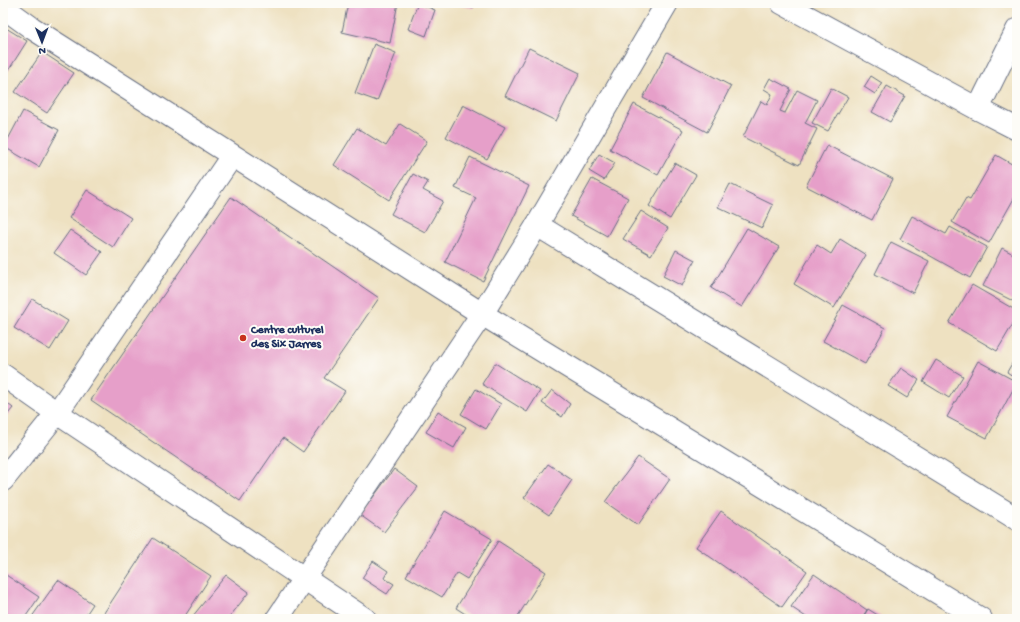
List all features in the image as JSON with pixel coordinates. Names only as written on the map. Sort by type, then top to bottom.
[{"type":"street","points":[[277,619],[482,314],[537,225],[667,3]]},
{"type":"street","points":[[782,3],[1017,129]]},
{"type":"street","points":[[3,7],[32,28],[482,314],[981,619]]},
{"type":"street","points":[[978,109],[1017,30]]},
{"type":"street","points":[[3,480],[57,413],[232,156]]},
{"type":"street","points":[[537,225],[1017,519]]},
{"type":"street","points":[[3,376],[365,619]]},
{"type":"building","points":[[348,3],[398,3],[390,43],[342,32]]},
{"type":"building","points":[[418,3],[435,10],[426,36],[408,29]]},
{"type":"building","points":[[451,3],[474,3],[473,8]]},
{"type":"building","points":[[6,28],[27,41],[3,79],[3,33]]},
{"type":"building","points":[[374,44],[396,53],[377,101],[355,93]]},
{"type":"building","points":[[529,48],[580,73],[556,121],[505,96]]},
{"type":"building","points":[[42,52],[74,73],[47,113],[15,92]]},
{"type":"building","points":[[667,52],[731,86],[707,132],[643,98]]},
{"type":"building","points":[[871,76],[882,83],[875,94],[864,87]]},
{"type":"building","points":[[770,78],[791,89],[780,111],[785,113],[797,90],[817,100],[805,123],[817,129],[799,165],[743,137],[761,101],[767,105],[772,94],[764,89]]},
{"type":"building","points":[[887,86],[905,96],[890,122],[872,112]]},
{"type":"building","points":[[831,88],[848,97],[828,131],[812,123]]},
{"type":"building","points":[[634,104],[683,130],[658,175],[610,149]]},
{"type":"building","points":[[463,105],[505,127],[487,159],[446,137]]},
{"type":"building","points":[[23,111],[59,130],[39,167],[4,147]]},
{"type":"building","points":[[400,124],[427,141],[389,200],[334,165],[357,128],[386,146]]},
{"type":"building","points":[[827,145],[893,179],[872,220],[806,186]]},
{"type":"building","points":[[599,154],[615,163],[604,180],[589,171]]},
{"type":"building","points":[[996,155],[1017,167],[1017,193],[989,243],[952,222],[966,198],[970,200]]},
{"type":"building","points":[[470,157],[529,186],[483,281],[445,262],[476,198],[455,188]]},
{"type":"building","points":[[675,163],[696,175],[670,219],[649,206]]},
{"type":"building","points":[[413,174],[428,182],[423,190],[443,201],[425,232],[391,214]]},
{"type":"building","points":[[592,179],[628,198],[607,236],[571,216]]},
{"type":"building","points":[[730,184],[773,205],[762,228],[718,207]]},
{"type":"building","points":[[87,190],[131,218],[113,247],[69,218]]},
{"type":"building","name":"Centre culturel des Six Jarres","points":[[231,197],[379,298],[324,378],[345,391],[303,452],[283,438],[240,501],[91,400]]},
{"type":"building","points":[[641,211],[668,228],[651,255],[623,239]]},
{"type":"building","points":[[912,216],[946,234],[950,227],[987,247],[970,278],[900,239]]},
{"type":"building","points":[[747,228],[779,247],[742,307],[711,288]]},
{"type":"building","points":[[70,230],[102,252],[86,275],[54,253]]},
{"type":"building","points":[[840,239],[866,255],[834,308],[794,284],[817,245],[831,254]]},
{"type":"building","points":[[891,242],[929,261],[913,293],[875,274]]},
{"type":"building","points":[[1002,248],[1017,256],[1017,303],[983,286]]},
{"type":"building","points":[[676,250],[695,260],[682,286],[663,276]]},
{"type":"building","points":[[972,285],[1017,311],[1017,317],[997,351],[949,323]]},
{"type":"building","points":[[32,299],[68,321],[50,350],[14,328]]},
{"type":"building","points":[[843,305],[885,328],[865,364],[823,341]]},
{"type":"building","points":[[1017,355],[1017,379],[1007,372]]},
{"type":"building","points":[[936,360],[963,376],[949,398],[923,382]]},
{"type":"building","points":[[978,361],[1017,382],[987,438],[947,417]]},
{"type":"building","points":[[495,363],[540,391],[527,412],[482,384]]},
{"type":"building","points":[[901,368],[919,380],[907,398],[888,386]]},
{"type":"building","points":[[476,389],[501,404],[486,429],[461,414]]},
{"type":"building","points":[[552,390],[570,404],[562,417],[542,403]]},
{"type":"building","points":[[3,400],[13,408],[3,420]]},
{"type":"building","points":[[438,411],[466,427],[454,448],[426,432]]},
{"type":"building","points":[[638,457],[670,479],[638,525],[605,502]]},
{"type":"building","points":[[548,464],[572,480],[549,515],[524,498]]},
{"type":"building","points":[[394,469],[418,487],[384,532],[360,515]]},
{"type":"building","points":[[445,511],[492,539],[467,579],[457,573],[442,597],[406,576]]},
{"type":"building","points":[[721,511],[807,571],[782,607],[696,547]]},
{"type":"building","points":[[153,538],[211,576],[183,619],[100,619]]},
{"type":"building","points":[[498,541],[546,572],[516,619],[473,619],[456,608]]},
{"type":"building","points":[[373,561],[388,571],[384,578],[394,584],[387,594],[362,578]]},
{"type":"building","points":[[3,573],[39,597],[24,619],[3,619]]},
{"type":"building","points":[[814,574],[867,610],[861,619],[809,619],[791,607]]},
{"type":"building","points":[[226,575],[249,592],[228,619],[195,619],[192,617]]},
{"type":"building","points":[[58,580],[93,604],[83,619],[32,619],[31,618]]},
{"type":"building","points":[[868,609],[884,619],[862,619]]},
{"type":"place","name":"Centre culturel des Six Jarres","points":[[243,338]]}]
